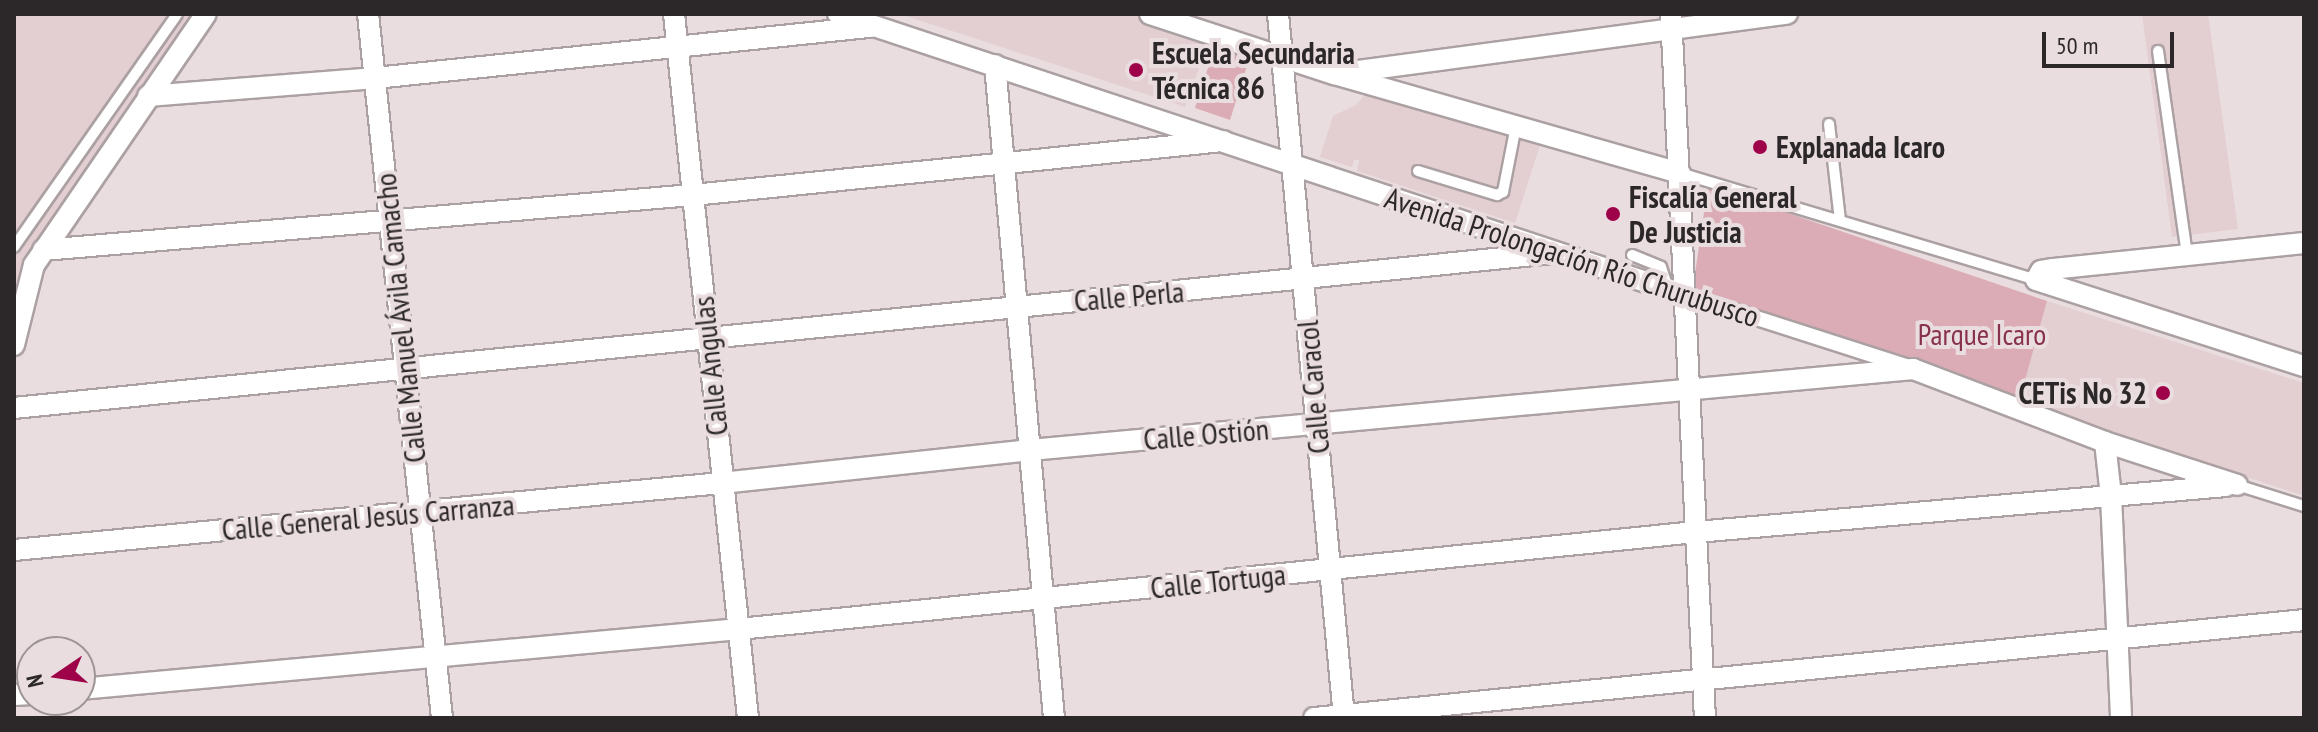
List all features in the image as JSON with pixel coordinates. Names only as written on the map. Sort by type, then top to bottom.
[{"type":"street","points":[[14,345],[29,280],[43,250],[206,14]]},
{"type":"street","name":"Calle Manuel Ávila Camacho","points":[[368,14],[442,718]]},
{"type":"street","name":"Calle Angulas","points":[[674,14],[748,718]]},
{"type":"street","name":"Avenida Prolongación Río Churubusco","points":[[838,14],[1292,163],[1552,253],[1913,369],[2105,442],[2237,485]]},
{"type":"street","points":[[1150,14],[1334,74],[1680,173]]},
{"type":"street","name":"Calle Caracol","points":[[1278,14],[1344,717]]},
{"type":"street","points":[[1334,74],[1671,21],[1787,14]]},
{"type":"street","points":[[1671,21],[1680,173],[1677,293],[1690,387],[1705,718]]},
{"type":"street","points":[[148,96],[375,78],[877,26]]},
{"type":"street","points":[[995,65],[1054,718]]},
{"type":"street","points":[[43,250],[693,195],[1223,141]]},
{"type":"street","points":[[2304,243],[2053,269],[2041,271],[2036,280],[2304,366]]},
{"type":"street","name":"Calle Perla","points":[[14,408],[1552,253]]},
{"type":"street","name":"Calle Ostión","points":[[722,483],[1030,450],[1690,387],[1913,369]]},
{"type":"street","points":[[2105,442],[2111,496],[2121,718]]},
{"type":"street","name":"Calle General Jesús Carranza","points":[[14,550],[722,483]]},
{"type":"street","name":"Calle Tortuga","points":[[96,688],[739,629],[1696,532],[2237,485]]},
{"type":"street","points":[[1314,718],[2304,620]]},
{"type":"lane","points":[[14,247],[177,14]]},
{"type":"lane","points":[[2158,51],[2187,256]]},
{"type":"lane","points":[[1829,124],[1840,220]]},
{"type":"lane","points":[[1418,171],[1497,195],[1503,192],[1516,126]]},
{"type":"lane","points":[[1680,173],[2036,280]]},
{"type":"lane","points":[[1632,255],[1661,267],[1677,293]]},
{"type":"lane","name":"Avenida Prolongación Río Churubusco","points":[[2237,485],[2304,506]]},
{"type":"shaded area","points":[[14,14],[197,14],[24,263],[14,307]]},
{"type":"shaded area","name":"Escuela Secundaria Técnica 86","points":[[900,14],[1136,14],[1210,38],[1185,107]]},
{"type":"shaded area","points":[[2142,14],[2208,14],[2238,229],[2172,237]]},
{"type":"shaded area","points":[[1368,91],[1541,142],[1515,223],[1357,171],[1359,160],[1354,160],[1352,167],[1320,157],[1333,116],[1356,105]]},
{"type":"shaded area","name":"CETis No 32","points":[[2047,301],[2304,383],[2304,496],[2019,402]]},
{"type":"green space","points":[[1216,43],[1251,53],[1230,120],[1195,108]]},
{"type":"green space","name":"Parque Icaro","points":[[1708,186],[2047,301],[2019,402],[1693,287]]},
{"type":"place","name":"Escuela Secundaria Técnica 86","points":[[1136,70]]},
{"type":"place","name":"Explanada Icaro","points":[[1760,147]]},
{"type":"place","name":"Fiscalía General De Justicia","points":[[1613,214]]},
{"type":"place","name":"CETis No 32","points":[[2163,393]]}]
